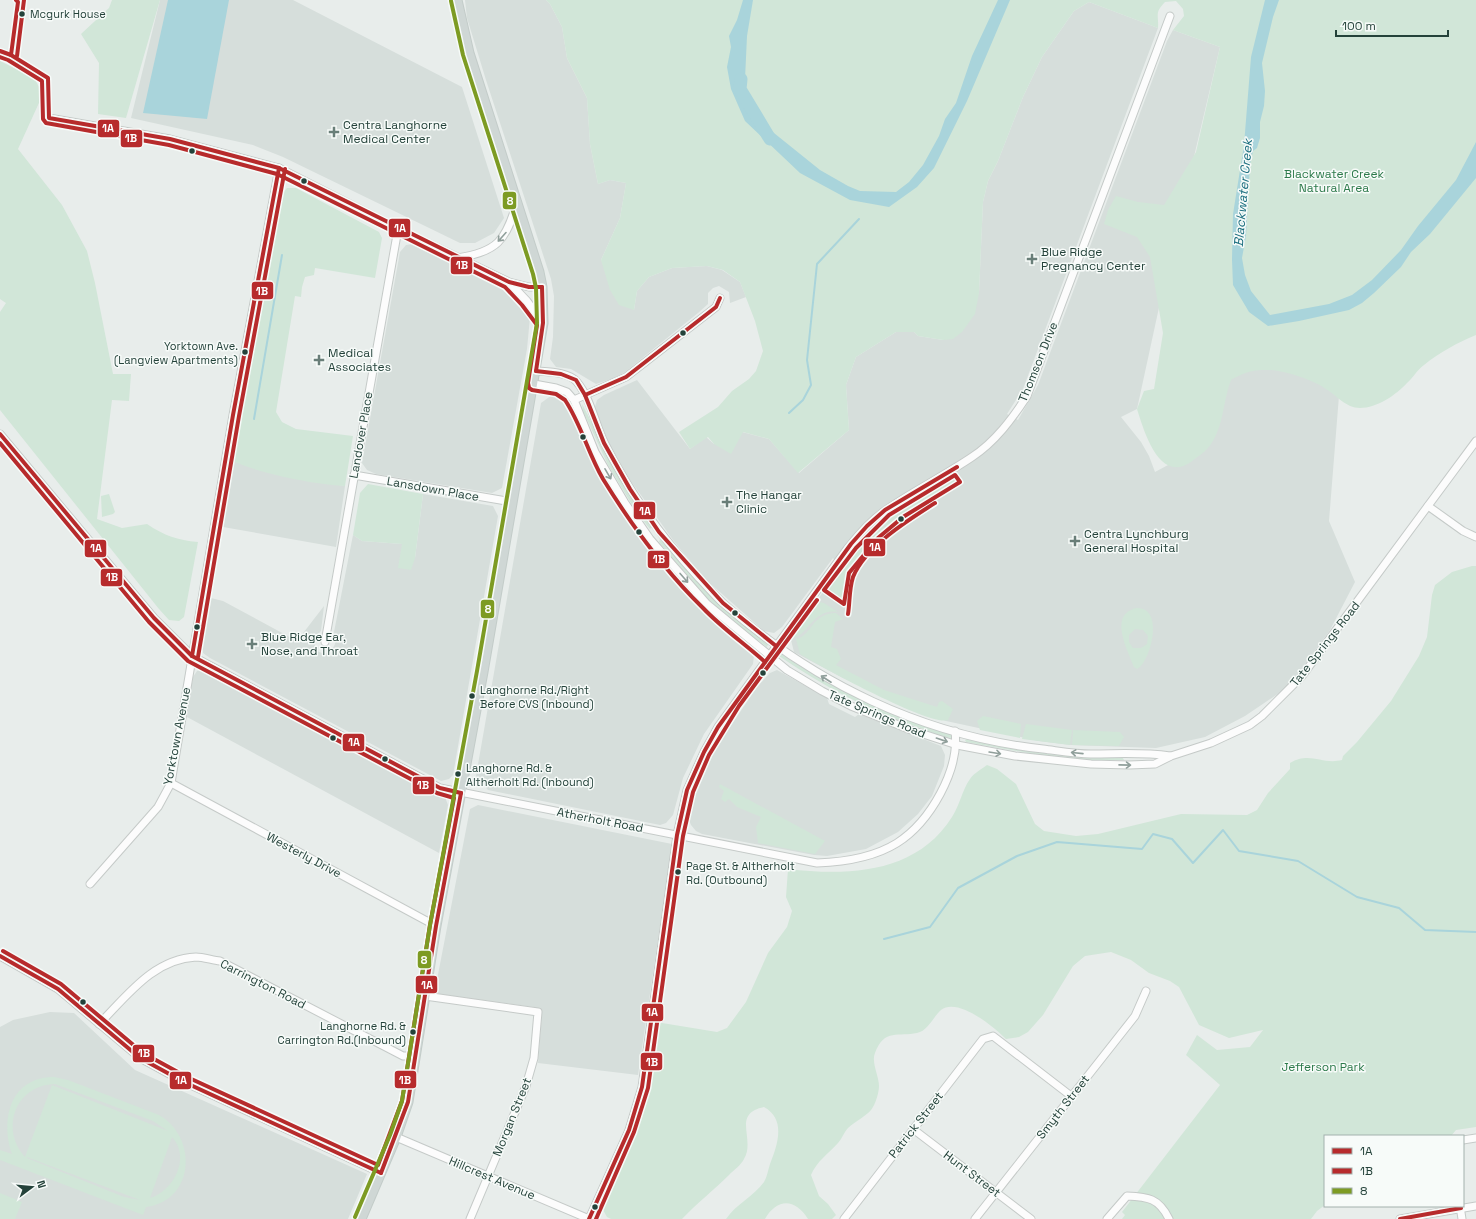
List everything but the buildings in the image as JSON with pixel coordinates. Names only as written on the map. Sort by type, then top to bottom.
[{"type":"main road","points":[[361,1219],[396,1137],[408,1102],[436,926],[534,384],[543,323],[542,287],[517,202],[469,53],[457,0]]},
{"type":"street","name":"Thomson Drive","points":[[589,1219],[628,1130],[642,1087],[678,835],[687,790],[704,752],[734,703],[847,549],[867,526],[885,510],[973,457],[997,436],[1014,417],[1026,396],[1170,16]]},
{"type":"street","points":[[49,118],[170,139],[279,168],[398,229],[509,282],[529,287],[542,287]]},
{"type":"street","name":"Yorktown Avenue","points":[[90,884],[158,807],[171,783],[234,410],[279,168]]},
{"type":"street","points":[[457,258],[476,255],[490,249],[500,240],[511,224],[517,202]]},
{"type":"street","name":"Landover Place","points":[[325,642],[398,229]]},
{"type":"street","points":[[509,282],[527,300],[543,323]]},
{"type":"street","points":[[534,384],[567,392],[574,400],[626,377],[716,307],[720,298]]},
{"type":"street","name":"Tate Springs Road","points":[[536,371],[561,374],[576,380],[585,395],[604,442],[630,489],[659,532],[723,603],[776,646],[836,685],[891,710],[966,735],[1040,749],[1090,754],[1130,752],[1171,756]]},
{"type":"street","name":"Tate Springs Road","points":[[574,400],[595,452],[625,503],[650,539],[707,604],[769,657],[822,691],[851,706],[911,730],[957,745],[1015,756],[1091,764],[1155,764],[1171,756],[1211,743],[1250,725],[1282,697],[1302,676],[1476,441]]},
{"type":"street","points":[[0,434],[154,618],[192,656]]},
{"type":"street","name":"Lansdown Place","points":[[354,475],[512,502]]},
{"type":"street","points":[[1428,506],[1463,531],[1476,537]]},
{"type":"street","name":"Atherholt Road","points":[[192,656],[440,788],[817,863],[840,862],[867,856],[897,843],[921,821],[938,798],[951,770],[957,745],[955,731]]},
{"type":"street","name":"Atherholt Road","points":[[957,745],[966,735]]},
{"type":"street","name":"Westerly Drive","points":[[171,783],[436,926]]},
{"type":"street","points":[[0,956],[58,989],[140,1058],[184,1082],[381,1173]]},
{"type":"street","name":"Carrington Road","points":[[99,1024],[154,970],[175,960],[197,957],[220,961],[403,1056],[415,1056]]},
{"type":"street","name":"Smyth Street","points":[[975,1219],[1135,1016],[1146,991]]},
{"type":"street","name":"Morgan Street","points":[[425,996],[538,1012],[534,1058],[526,1086],[470,1219]]},
{"type":"street","name":"Patrick Street","points":[[844,1219],[983,1039],[993,1036],[1071,1096]]},
{"type":"street","name":"Hunt Street","points":[[913,1129],[1031,1219]]},
{"type":"street","name":"Hillcrest Avenue","points":[[396,1137],[589,1219]]},
{"type":"street","points":[[1464,1140],[1476,1138]]},
{"type":"street","points":[[1107,1219],[1127,1196],[1145,1197],[1153,1200],[1161,1206],[1169,1219]]},
{"type":"street","points":[[1464,1207],[1476,1206]]},
{"type":"street","points":[[1400,1219],[1461,1207],[1462,1219]]},
{"type":"shaded area","name":"Centra Langhorne Medical Center","points":[[160,0],[293,0],[462,87],[504,218],[494,233],[475,243],[460,243],[283,157],[253,145],[131,118]]},
{"type":"shaded area","points":[[465,0],[546,0],[550,4],[562,27],[567,58],[587,98],[590,144],[598,184],[610,180],[626,183],[620,218],[601,260],[634,310],[637,291],[649,277],[672,268],[707,266],[722,270],[740,282],[746,297],[730,303],[729,292],[719,286],[713,288],[708,293],[708,304],[625,372],[614,378],[596,384],[571,369],[556,367],[550,359],[553,337],[554,296],[551,279],[486,80],[467,18]]},
{"type":"shaded area","name":"Centra Lynchburg General Hospital","points":[[1089,2],[1158,28],[1023,389],[1007,414],[1018,420],[1038,385],[1167,41],[1173,30],[1220,47],[1168,266],[1137,409],[1121,417],[1141,442],[1149,456],[1155,472],[1183,457],[1217,349],[1340,383],[1329,521],[1355,582],[1330,630],[1288,687],[1245,716],[1205,737],[1156,748],[1071,745],[1039,741],[946,721],[893,701],[843,678],[794,652],[791,640],[796,630],[840,568],[833,558],[782,627],[774,633],[764,631],[704,578],[673,540],[628,477],[609,443],[596,413],[595,407],[597,400],[604,395],[637,380],[690,449],[706,437],[714,444],[742,432],[769,439],[799,473],[849,430],[846,385],[856,357],[896,332],[914,332],[918,336],[943,340],[979,293],[983,202],[988,181],[998,161],[1023,97],[1042,57],[1074,11]]},
{"type":"shaded area","points":[[413,244],[511,292],[523,300],[530,317],[527,349],[502,488],[492,493],[376,474],[367,470],[362,463],[400,252],[406,245]]},
{"type":"shaded area","points":[[552,395],[564,397],[569,403],[592,455],[609,487],[633,524],[667,568],[716,619],[750,647],[754,655],[753,664],[704,734],[683,778],[673,815],[666,823],[660,825],[488,790],[476,776],[541,403]]},
{"type":"shaded area","points":[[233,461],[274,474],[345,486],[336,547],[223,527]]},
{"type":"shaded area","points":[[423,494],[493,506],[498,516],[453,775],[449,779],[441,781],[210,658],[203,653],[201,646],[211,598],[223,601],[297,641],[324,606],[321,631],[317,635],[314,643],[317,651],[324,654],[331,652],[335,644],[334,632],[353,535],[362,541],[402,544],[415,558]]},
{"type":"shaded area","points":[[202,669],[445,797],[448,805],[439,853],[187,717],[193,677],[197,671]]},
{"type":"shaded area","points":[[777,670],[827,698],[829,704],[855,717],[859,714],[941,746],[945,755],[944,766],[932,796],[918,814],[898,832],[866,849],[827,856],[814,855],[702,834],[696,831],[691,825],[689,820],[693,797],[701,772],[757,687],[770,673]]},
{"type":"shaded area","points":[[478,805],[672,844],[638,1075],[538,1063],[542,1015],[534,1007],[439,994],[435,990],[470,809]]},
{"type":"shaded area","points":[[50,1012],[74,1013],[135,1070],[367,1174],[348,1219],[0,1219],[0,1027],[13,1020]]},
{"type":"green space","points":[[112,0],[160,0],[126,118],[98,114],[99,63],[81,34],[109,8]]},
{"type":"green space","name":"Blackwater Creek Natural Area","points":[[546,0],[1476,0],[1476,335],[1449,348],[1430,360],[1419,369],[1403,388],[1386,400],[1373,406],[1360,408],[1350,406],[1320,385],[1287,373],[1263,370],[1242,374],[1231,380],[1221,421],[1215,437],[1207,449],[1191,462],[1180,467],[1170,466],[1162,461],[1149,441],[1137,409],[1144,391],[1154,389],[1163,333],[1150,257],[1137,237],[1104,224],[1108,210],[1116,196],[1138,202],[1164,205],[1196,152],[1220,47],[1173,30],[1184,16],[1183,9],[1176,1],[1165,2],[1159,9],[1158,28],[1089,2],[1074,11],[1042,57],[1023,97],[998,161],[988,181],[983,202],[979,293],[975,314],[962,332],[953,339],[943,340],[918,336],[914,332],[896,332],[856,357],[846,385],[849,430],[798,473],[769,439],[743,432],[731,454],[714,444],[708,437],[690,449],[679,432],[718,407],[732,391],[749,379],[756,371],[763,351],[755,321],[740,282],[723,270],[707,266],[672,268],[649,277],[637,291],[634,310],[619,305],[610,290],[601,260],[620,218],[626,183],[610,180],[598,184],[590,144],[587,98],[567,58],[562,27],[550,4]]},
{"type":"green space","points":[[0,61],[34,78],[43,94],[18,149],[62,205],[87,251],[95,283],[113,374],[131,374],[129,401],[112,400],[97,519],[122,528],[147,524],[171,537],[198,542],[184,617],[179,621],[169,620],[159,609],[0,410],[0,312],[6,303],[0,299]]},
{"type":"green space","points":[[287,188],[296,188],[379,232],[382,238],[375,278],[315,268],[314,275],[305,277],[301,297],[295,296],[276,412],[282,422],[296,429],[353,436],[345,486],[288,478],[245,466],[233,461],[281,195]]},
{"type":"green space","points":[[582,404],[626,488],[652,527],[650,529],[637,513],[608,465],[583,411]]},
{"type":"green space","points":[[951,479],[956,482],[958,481],[955,486],[934,499],[927,494]]},
{"type":"green space","points":[[368,484],[423,494],[415,558],[411,570],[398,568],[402,544],[362,541],[353,535],[360,493]]},
{"type":"green space","points":[[109,494],[115,512],[102,517],[101,496]]},
{"type":"green space","points":[[924,495],[929,496],[932,500],[905,518],[902,515],[897,519],[899,522],[889,530],[883,523]]},
{"type":"green space","points":[[882,524],[888,531],[867,550],[857,562],[851,573],[848,597],[844,603],[829,592],[829,587],[853,555]]},
{"type":"green space","points":[[660,539],[710,595],[768,644],[767,647],[740,627],[707,598],[659,542]]},
{"type":"green space","name":"Jefferson Park","points":[[1476,566],[1476,1127],[1456,1130],[1452,1135],[1324,1135],[1324,1206],[1317,1211],[1311,1219],[1122,1219],[1125,1215],[1122,1212],[1220,1085],[1186,1055],[1197,1035],[1217,1050],[1250,1047],[1263,1030],[1229,1038],[1199,1025],[1179,987],[1170,981],[1149,973],[1131,960],[1111,952],[1085,956],[1073,966],[1043,1015],[1028,1032],[1019,1037],[1006,1039],[985,1021],[966,1010],[957,1007],[948,1007],[941,1010],[921,1032],[893,1035],[883,1040],[874,1057],[879,1086],[874,1105],[868,1113],[845,1131],[839,1141],[816,1166],[811,1175],[819,1196],[828,1204],[836,1215],[832,1219],[808,1219],[797,1207],[786,1203],[775,1207],[765,1219],[726,1219],[760,1187],[767,1176],[776,1148],[778,1125],[771,1112],[764,1107],[754,1110],[746,1121],[748,1143],[743,1161],[682,1219],[611,1219],[607,1217],[601,1206],[643,1105],[656,1022],[717,1032],[727,1028],[746,1002],[768,953],[787,927],[792,911],[786,897],[788,869],[834,872],[857,871],[879,867],[900,860],[920,850],[937,836],[952,817],[970,779],[987,765],[997,769],[1016,784],[1035,824],[1044,831],[1076,836],[1098,834],[1181,814],[1247,815],[1257,810],[1268,793],[1290,769],[1290,763],[1304,758],[1328,761],[1342,760],[1343,756],[1357,742],[1391,701],[1419,656],[1427,637],[1432,595],[1435,585],[1452,572]]},
{"type":"green space","points":[[818,602],[824,603],[838,612],[822,614],[815,619],[801,634],[792,636]]},
{"type":"green space","points":[[1136,608],[1145,610],[1151,616],[1153,625],[1153,636],[1147,657],[1142,665],[1137,669],[1134,667],[1122,634],[1121,625],[1123,618],[1128,612]],"holes":[[[1135,629],[1143,630],[1148,636],[1147,644],[1141,648],[1133,648],[1129,642],[1129,635]]]},
{"type":"green space","points":[[836,613],[843,619],[835,622],[831,647],[837,649],[841,659],[836,665],[884,690],[937,707],[939,702],[942,701],[953,709],[948,720],[938,720],[899,705],[851,682],[800,654],[796,639],[805,634],[821,617]]},
{"type":"green space","points":[[781,654],[842,690],[885,710],[952,734],[953,738],[942,736],[867,707],[813,678],[779,656]]},
{"type":"green space","points":[[983,716],[1021,724],[1020,738],[980,730],[977,721]]},
{"type":"green space","points":[[1026,724],[1072,730],[1070,745],[1022,739]]},
{"type":"green space","points":[[1073,730],[1120,732],[1124,737],[1119,746],[1072,745]]},
{"type":"green space","points":[[967,739],[1006,746],[1122,757],[1124,760],[1082,760],[1045,756],[966,742],[965,740]]},
{"type":"green space","points":[[720,784],[825,841],[815,854],[758,843],[756,827],[761,817],[737,807],[729,799],[725,802],[721,799],[724,791],[719,787]]},
{"type":"green space","points":[[54,1077],[68,1080],[159,1115],[172,1125],[180,1138],[185,1152],[186,1167],[182,1181],[174,1193],[162,1202],[146,1207],[143,1215],[0,1160],[0,1150],[12,1154],[7,1127],[12,1102],[19,1092],[28,1084],[39,1079]],"holes":[[[55,1084],[153,1121],[168,1131],[52,1085],[25,1157],[17,1146],[14,1134],[13,1122],[16,1110],[21,1100],[30,1092],[41,1086]],[[172,1137],[180,1154],[180,1163],[177,1172],[173,1181],[166,1188],[159,1194],[150,1198]],[[27,1157],[140,1200],[124,1197],[27,1158]]]},
{"type":"green space","points":[[0,1193],[22,1202],[15,1219],[0,1219]]},
{"type":"water","points":[[168,0],[229,0],[207,119],[143,113]]},
{"type":"water","points":[[743,0],[753,0],[747,36],[744,101],[751,118],[769,129],[820,170],[848,186],[860,191],[896,192],[909,182],[923,165],[939,136],[945,119],[956,103],[972,56],[998,0],[1010,0],[967,101],[934,168],[917,187],[889,207],[850,200],[800,173],[745,121],[731,89],[727,67],[731,47],[729,36],[737,20]]},
{"type":"water","points":[[1265,0],[1279,0],[1273,17],[1262,63],[1265,91],[1264,106],[1260,122],[1260,138],[1257,148],[1253,151],[1250,164],[1246,236],[1242,258],[1245,275],[1251,291],[1270,315],[1329,304],[1352,295],[1372,280],[1401,250],[1418,226],[1456,180],[1476,142],[1476,178],[1430,234],[1411,252],[1401,267],[1374,293],[1362,303],[1349,310],[1268,326],[1249,312],[1233,285],[1232,260],[1233,214],[1244,145],[1251,57]]},
{"type":"waterway","name":"Blackwater Creek","points":[[741,79],[740,89],[770,139]]},
{"type":"waterway","points":[[789,413],[803,400],[811,385],[807,360],[817,264],[859,219]]},
{"type":"waterway","points":[[254,419],[282,255]]},
{"type":"waterway","points":[[884,939],[930,927],[958,888],[1017,856],[1057,842],[1142,849],[1153,834],[1172,839],[1193,863],[1223,830],[1239,851],[1298,861],[1357,897],[1399,908],[1425,930],[1476,932]]},
{"type":"transit line","name":"1A","points":[[11,55],[18,2],[16,0]]},
{"type":"transit line","name":"1B","points":[[17,56],[24,0]]},
{"type":"transit line","name":"8","points":[[355,1217],[390,1135],[402,1101],[430,925],[477,671],[537,323],[536,288],[533,274],[463,55],[451,1]]},
{"type":"transit line","name":"1A","points":[[0,51],[11,55],[48,78],[49,118],[170,139],[279,168],[509,282],[529,287],[542,287]]},
{"type":"transit line","name":"1B","points":[[0,57],[8,60],[42,81],[43,119],[46,123],[169,145],[277,174],[505,287],[522,305],[537,325],[528,383],[529,388],[532,390],[556,394],[565,400],[576,419],[603,479],[625,514],[649,547],[675,578],[710,615],[765,662]]},
{"type":"transit line","name":"1A","points":[[192,656],[233,415],[279,168]]},
{"type":"transit line","name":"1B","points":[[198,657],[239,416],[285,169]]},
{"type":"transit line","name":"1A","points":[[536,371],[543,323],[542,287]]},
{"type":"transit line","name":"1A","points":[[585,395],[626,377],[716,307],[720,298]]},
{"type":"transit line","name":"1A","points":[[536,371],[561,374],[576,380],[585,395],[604,443],[630,489],[659,532],[723,603],[776,646]]},
{"type":"transit line","name":"1A","points":[[0,434],[154,618],[192,656],[440,788],[461,793]]},
{"type":"transit line","name":"1B","points":[[0,443],[149,622],[188,661],[437,793],[454,798],[430,925],[402,1101],[378,1165],[187,1077],[143,1053],[61,984],[3,951]]},
{"type":"transit line","name":"1A","points":[[589,1219],[629,1130],[642,1087],[677,835],[687,790],[704,752],[718,727],[851,544],[867,526],[885,510],[957,467]]},
{"type":"transit line","name":"1B","points":[[955,475],[960,482],[903,517],[878,538],[849,573],[844,604],[824,590],[856,548],[889,515],[955,475]]},
{"type":"transit line","name":"1A","points":[[848,614],[853,577],[867,555],[888,535],[935,503]]},
{"type":"transit line","name":"1B","points":[[596,1219],[634,1132],[648,1088],[683,836],[693,792],[709,755],[739,706],[817,600]]},
{"type":"transit line","name":"1A","points":[[381,1173],[408,1102],[436,926],[461,793]]},
{"type":"transit line","name":"1A","points":[[0,956],[58,989],[140,1058],[184,1082],[381,1173]]},
{"type":"transit line","name":"1A","points":[[1400,1219],[1461,1208]]},
{"type":"place","name":"Mcgurk House","points":[[22,14]]},
{"type":"place","name":"Centra Langhorne Medical Center","points":[[334,132]]},
{"type":"place","name":"Blue Ridge Pregnancy Center","points":[[1032,259]]},
{"type":"place","name":"Yorktown Ave. (Langview Apartments)","points":[[245,352]]},
{"type":"place","name":"Medical Associates","points":[[319,360]]},
{"type":"place","name":"The Hangar Clinic","points":[[727,502]]},
{"type":"place","name":"Centra Lynchburg General Hospital","points":[[1075,541]]},
{"type":"place","name":"Blue Ridge Ear, Nose, and Throat","points":[[252,644]]},
{"type":"place","name":"Langhorne Rd./Right Before CVS (Inbound)","points":[[472,696]]},
{"type":"place","name":"Langhorne Rd. & Altherholt Rd. (Inbound)","points":[[458,774]]},
{"type":"place","name":"Page St. & Altherholt Rd. (Outbound)","points":[[678,872]]},
{"type":"place","name":"Langhorne Rd. & Carrington Rd.(Inbound)","points":[[413,1032]]}]
